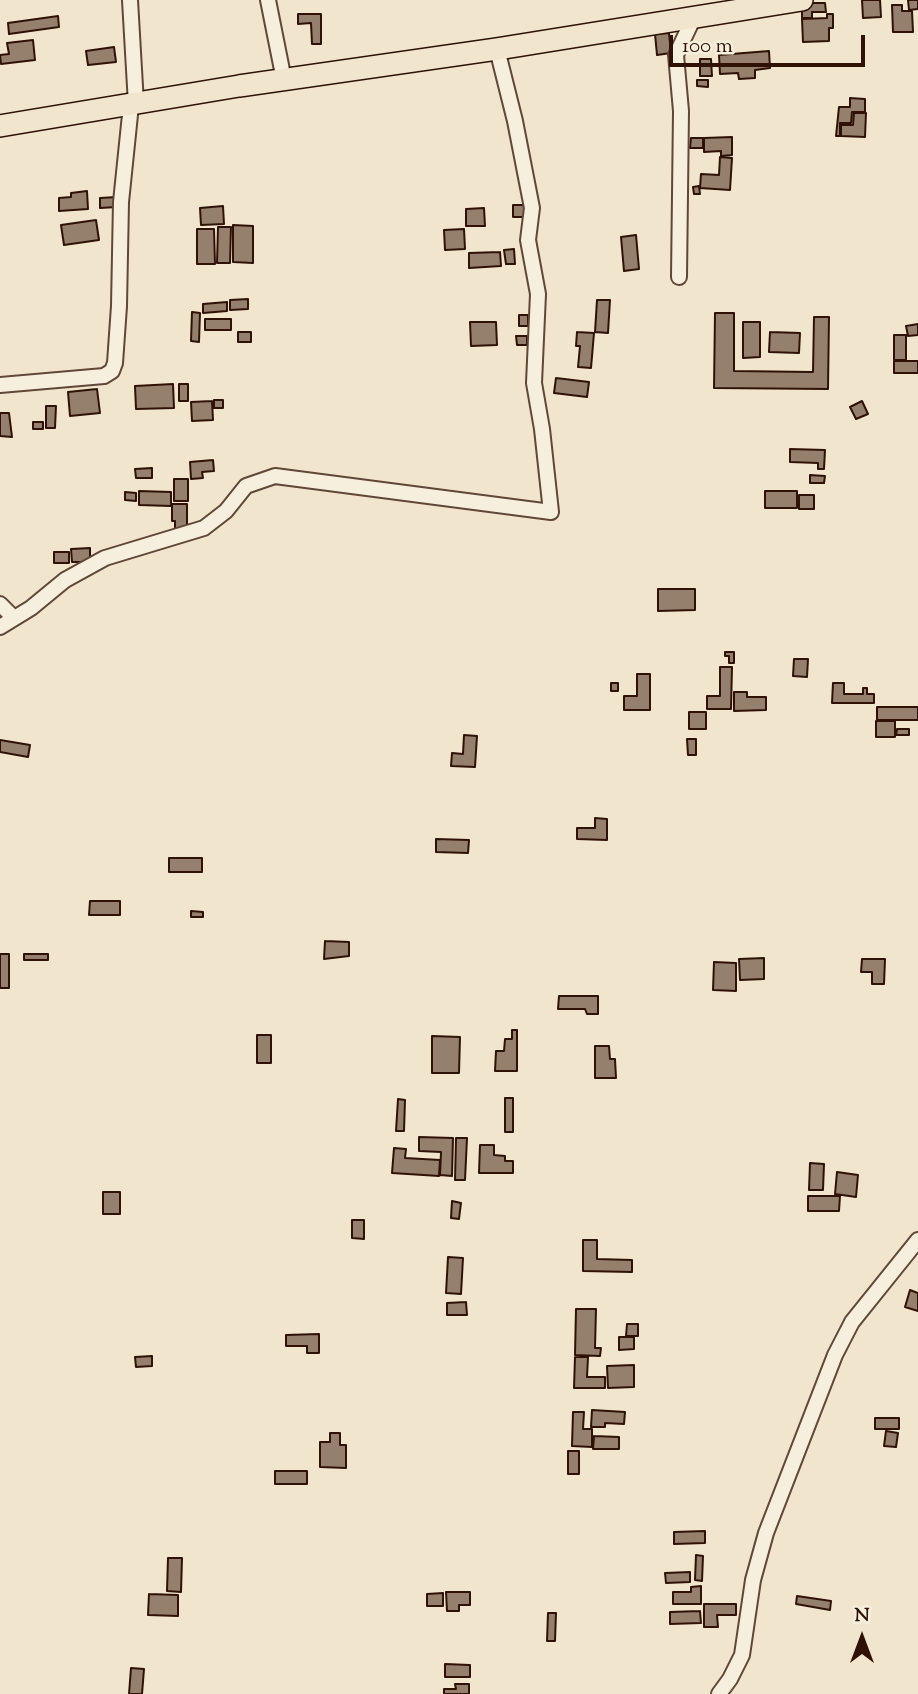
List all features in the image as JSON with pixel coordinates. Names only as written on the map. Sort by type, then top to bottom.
[{"type":"main road","points":[[0,126],[802,0]]},
{"type":"street","points":[[0,385],[104,376],[112,371],[115,363],[121,202],[134,105],[130,0]]},
{"type":"street","points":[[268,0],[284,80]]},
{"type":"street","points":[[679,277],[681,111],[676,55],[694,17]]},
{"type":"street","points":[[0,627],[65,580],[105,558],[204,528],[226,511],[247,486],[275,476],[551,512],[534,383],[538,294],[527,240],[532,208],[515,121],[497,49]]},
{"type":"street","points":[[0,604],[14,618]]},
{"type":"street","points":[[719,1694],[742,1655],[753,1580],[766,1533],[835,1355],[852,1322],[918,1240]]},
{"type":"building","points":[[862,0],[880,0],[881,17],[863,18]]},
{"type":"building","points":[[908,0],[918,0],[918,9],[909,10]]},
{"type":"building","points":[[802,3],[825,3],[826,12],[812,12],[812,18],[802,18]]},
{"type":"building","points":[[892,5],[902,5],[902,11],[912,11],[913,32],[893,32]]},
{"type":"building","points":[[298,14],[321,14],[321,44],[312,44],[311,23],[298,24]]},
{"type":"building","points":[[827,14],[833,14],[829,41],[803,42],[802,19],[827,18]]},
{"type":"building","points":[[58,16],[59,27],[9,34],[8,23]]},
{"type":"building","points":[[669,33],[671,53],[657,55],[655,34]]},
{"type":"building","points":[[33,40],[35,60],[1,64],[0,55],[9,54],[7,43]]},
{"type":"building","points":[[114,47],[116,62],[88,65],[86,51]]},
{"type":"building","points":[[769,51],[770,68],[755,70],[755,78],[739,79],[738,73],[720,74],[719,55]]},
{"type":"building","points":[[700,59],[711,59],[712,76],[700,76]]},
{"type":"building","points":[[697,80],[708,80],[708,87],[697,86]]},
{"type":"building","points":[[850,98],[865,99],[865,112],[852,112],[851,123],[840,123],[840,136],[836,136],[839,107],[850,107]]},
{"type":"building","points":[[854,113],[866,113],[865,137],[841,136],[841,125],[853,125]]},
{"type":"building","points":[[732,137],[732,155],[721,156],[721,151],[704,152],[704,138]]},
{"type":"building","points":[[691,138],[703,138],[703,148],[690,148]]},
{"type":"building","points":[[720,157],[732,158],[730,190],[700,188],[701,174],[719,175]]},
{"type":"building","points":[[699,186],[700,194],[694,194],[693,187]]},
{"type":"building","points":[[87,191],[88,209],[59,211],[59,198]]},
{"type":"building","points":[[117,197],[117,207],[100,208],[100,198]]},
{"type":"building","points":[[513,205],[528,205],[528,217],[513,217]]},
{"type":"building","points":[[223,206],[224,224],[201,225],[200,208]]},
{"type":"building","points":[[484,208],[485,226],[466,226],[466,209]]},
{"type":"building","points":[[96,220],[99,240],[64,245],[61,225]]},
{"type":"building","points":[[233,225],[253,226],[253,263],[233,262]]},
{"type":"building","points":[[218,227],[231,227],[230,263],[217,263]]},
{"type":"building","points":[[197,229],[214,229],[215,264],[197,264]]},
{"type":"building","points":[[464,229],[465,249],[445,250],[444,230]]},
{"type":"building","points":[[636,235],[639,269],[624,271],[621,237]]},
{"type":"building","points":[[514,249],[515,264],[506,264],[504,250]]},
{"type":"building","points":[[500,252],[501,266],[469,268],[469,253]]},
{"type":"building","points":[[248,299],[248,309],[230,310],[230,300]]},
{"type":"building","points":[[597,300],[610,300],[608,333],[595,332]]},
{"type":"building","points":[[227,302],[227,311],[203,313],[203,304]]},
{"type":"building","points":[[192,312],[200,313],[199,342],[191,341]]},
{"type":"building","points":[[715,313],[734,313],[734,371],[813,372],[814,317],[829,317],[828,389],[714,388]]},
{"type":"building","points":[[519,315],[528,315],[528,326],[519,326]]},
{"type":"building","points":[[205,319],[231,319],[231,330],[205,330]]},
{"type":"building","points":[[470,322],[496,322],[497,345],[471,346]]},
{"type":"building","points":[[743,322],[760,322],[760,357],[743,358]]},
{"type":"building","points":[[918,324],[918,335],[908,336],[906,326]]},
{"type":"building","points":[[238,332],[251,332],[251,342],[238,342]]},
{"type":"building","points":[[577,332],[594,333],[591,368],[578,367],[580,346],[576,346]]},
{"type":"building","points":[[770,332],[800,333],[799,353],[769,352]]},
{"type":"building","points":[[894,335],[906,335],[906,360],[894,360]]},
{"type":"building","points":[[516,336],[527,336],[527,345],[517,345]]},
{"type":"building","points":[[894,361],[918,361],[918,373],[894,373]]},
{"type":"building","points":[[556,378],[589,382],[587,397],[554,393]]},
{"type":"building","points":[[173,384],[174,408],[136,409],[135,386]]},
{"type":"building","points":[[179,384],[188,384],[188,401],[179,401]]},
{"type":"building","points":[[97,389],[100,413],[70,416],[68,392]]},
{"type":"building","points":[[214,400],[223,400],[223,408],[214,408]]},
{"type":"building","points":[[212,401],[213,420],[192,421],[191,402]]},
{"type":"building","points":[[862,401],[868,414],[856,419],[850,407]]},
{"type":"building","points":[[46,406],[56,406],[55,428],[46,428]]},
{"type":"building","points":[[0,413],[9,413],[12,437],[0,436]]},
{"type":"building","points":[[33,422],[43,422],[43,429],[33,429]]},
{"type":"building","points":[[790,449],[825,450],[824,469],[818,469],[818,463],[790,462]]},
{"type":"building","points":[[213,460],[214,471],[202,472],[203,478],[191,479],[190,462]]},
{"type":"building","points":[[152,468],[152,478],[136,478],[135,469]]},
{"type":"building","points":[[810,475],[825,476],[824,483],[810,483]]},
{"type":"building","points":[[174,479],[188,479],[188,501],[174,501]]},
{"type":"building","points":[[139,491],[171,492],[171,506],[139,505]]},
{"type":"building","points":[[765,491],[797,491],[797,508],[765,508]]},
{"type":"building","points":[[125,492],[136,493],[136,501],[125,500]]},
{"type":"building","points":[[799,495],[814,495],[814,509],[799,509]]},
{"type":"building","points":[[172,504],[187,504],[187,530],[175,530]]},
{"type":"building","points":[[90,548],[90,562],[72,562],[71,549]]},
{"type":"building","points":[[54,552],[69,552],[69,563],[54,563]]},
{"type":"building","points":[[658,589],[695,589],[695,610],[658,611]]},
{"type":"building","points":[[725,652],[734,652],[734,663],[729,663],[729,656],[725,656]]},
{"type":"building","points":[[794,659],[808,659],[807,677],[793,676]]},
{"type":"building","points":[[720,667],[732,667],[731,709],[707,709],[707,696],[720,696]]},
{"type":"building","points":[[637,674],[650,674],[650,710],[624,710],[624,696],[637,696]]},
{"type":"building","points":[[611,683],[618,683],[618,691],[611,691]]},
{"type":"building","points":[[833,683],[844,683],[844,694],[863,694],[863,688],[867,688],[867,694],[874,694],[874,703],[832,703]]},
{"type":"building","points":[[734,692],[747,692],[747,697],[766,697],[766,710],[734,711]]},
{"type":"building","points":[[877,707],[918,707],[918,720],[877,720]]},
{"type":"building","points":[[689,712],[706,712],[706,729],[689,729]]},
{"type":"building","points":[[876,721],[895,721],[895,737],[876,737]]},
{"type":"building","points":[[897,729],[909,729],[909,735],[896,735]]},
{"type":"building","points":[[464,735],[477,736],[475,767],[451,766],[452,753],[463,754]]},
{"type":"building","points":[[687,739],[696,739],[696,755],[688,755]]},
{"type":"building","points":[[0,740],[30,745],[28,757],[0,752]]},
{"type":"building","points":[[595,818],[607,819],[607,840],[577,839],[577,828],[595,828]]},
{"type":"building","points":[[436,839],[469,840],[468,853],[436,852]]},
{"type":"building","points":[[169,858],[202,858],[202,872],[169,872]]},
{"type":"building","points":[[90,901],[120,901],[120,915],[89,915]]},
{"type":"building","points":[[191,911],[203,912],[203,917],[191,917]]},
{"type":"building","points":[[325,941],[349,942],[349,956],[324,959]]},
{"type":"building","points":[[0,954],[9,954],[9,988],[0,988]]},
{"type":"building","points":[[24,954],[48,954],[48,960],[24,960]]},
{"type":"building","points":[[764,958],[764,979],[740,980],[739,959]]},
{"type":"building","points":[[862,959],[885,959],[884,984],[872,984],[872,972],[861,972]]},
{"type":"building","points":[[714,962],[736,963],[736,991],[713,990]]},
{"type":"building","points":[[559,996],[598,996],[598,1014],[587,1014],[585,1009],[558,1009]]},
{"type":"building","points":[[512,1030],[517,1030],[517,1071],[495,1071],[496,1051],[504,1051],[505,1039],[512,1039]]},
{"type":"building","points":[[257,1035],[271,1035],[271,1063],[257,1063]]},
{"type":"building","points":[[432,1036],[460,1037],[459,1073],[432,1073]]},
{"type":"building","points":[[595,1046],[609,1046],[610,1059],[615,1059],[616,1078],[595,1078]]},
{"type":"building","points":[[505,1098],[513,1098],[513,1132],[505,1132]]},
{"type":"building","points":[[398,1099],[405,1100],[404,1131],[396,1131]]},
{"type":"building","points":[[419,1137],[453,1138],[452,1176],[440,1175],[441,1152],[419,1151]]},
{"type":"building","points":[[456,1138],[467,1138],[465,1180],[455,1180]]},
{"type":"building","points":[[480,1145],[494,1145],[494,1155],[505,1156],[505,1161],[513,1161],[513,1173],[479,1173]]},
{"type":"building","points":[[394,1148],[406,1149],[405,1158],[440,1160],[439,1176],[392,1173]]},
{"type":"building","points":[[810,1163],[824,1164],[823,1190],[809,1190]]},
{"type":"building","points":[[837,1172],[858,1175],[856,1197],[835,1194]]},
{"type":"building","points":[[103,1192],[120,1192],[120,1214],[103,1214]]},
{"type":"building","points":[[808,1196],[840,1196],[839,1211],[808,1211]]},
{"type":"building","points":[[452,1201],[461,1203],[459,1219],[451,1218]]},
{"type":"building","points":[[352,1220],[364,1220],[364,1239],[352,1238]]},
{"type":"building","points":[[583,1240],[597,1240],[597,1259],[632,1260],[632,1272],[583,1271]]},
{"type":"building","points":[[448,1257],[463,1258],[461,1294],[446,1293]]},
{"type":"building","points":[[910,1290],[918,1293],[918,1311],[905,1307]]},
{"type":"building","points":[[466,1302],[467,1315],[447,1315],[447,1303]]},
{"type":"building","points":[[576,1309],[596,1309],[595,1348],[601,1348],[600,1356],[575,1355]]},
{"type":"building","points":[[627,1324],[638,1324],[638,1336],[626,1336]]},
{"type":"building","points":[[319,1334],[319,1353],[307,1353],[307,1346],[286,1346],[286,1335]]},
{"type":"building","points":[[619,1337],[634,1337],[634,1349],[619,1350]]},
{"type":"building","points":[[152,1356],[152,1366],[136,1367],[135,1357]]},
{"type":"building","points":[[575,1357],[588,1357],[587,1377],[605,1377],[605,1388],[574,1388]]},
{"type":"building","points":[[634,1365],[634,1387],[608,1388],[607,1366]]},
{"type":"building","points":[[592,1410],[625,1412],[624,1424],[605,1423],[605,1427],[591,1427]]},
{"type":"building","points":[[573,1412],[584,1412],[583,1429],[592,1429],[592,1447],[572,1446]]},
{"type":"building","points":[[875,1418],[899,1418],[899,1429],[875,1429]]},
{"type":"building","points":[[886,1431],[898,1433],[896,1447],[884,1446]]},
{"type":"building","points":[[330,1433],[340,1433],[340,1445],[346,1445],[346,1468],[320,1467],[320,1442],[330,1442]]},
{"type":"building","points":[[594,1436],[619,1437],[619,1449],[593,1449]]},
{"type":"building","points":[[568,1451],[579,1451],[579,1474],[568,1474]]},
{"type":"building","points":[[275,1471],[307,1471],[307,1484],[275,1484]]},
{"type":"building","points":[[705,1531],[705,1543],[674,1544],[674,1532]]},
{"type":"building","points":[[696,1555],[703,1556],[702,1581],[695,1580]]},
{"type":"building","points":[[168,1558],[182,1558],[181,1592],[167,1591]]},
{"type":"building","points":[[690,1572],[690,1582],[666,1583],[665,1573]]},
{"type":"building","points":[[701,1586],[701,1604],[673,1604],[673,1592],[691,1592],[691,1587]]},
{"type":"building","points":[[446,1592],[470,1592],[470,1605],[459,1605],[459,1611],[447,1611]]},
{"type":"building","points":[[443,1593],[443,1606],[427,1606],[427,1594]]},
{"type":"building","points":[[149,1594],[178,1595],[178,1616],[148,1615]]},
{"type":"building","points":[[797,1596],[831,1601],[830,1610],[796,1604]]},
{"type":"building","points":[[704,1604],[736,1604],[736,1615],[717,1615],[718,1627],[704,1627]]},
{"type":"building","points":[[700,1611],[701,1623],[670,1624],[670,1612]]},
{"type":"building","points":[[548,1613],[556,1613],[555,1641],[547,1641]]},
{"type":"building","points":[[445,1664],[470,1665],[470,1677],[445,1677]]},
{"type":"building","points":[[131,1668],[144,1669],[142,1694],[129,1694]]},
{"type":"building","points":[[455,1684],[469,1684],[469,1694],[444,1694],[444,1689],[456,1689]]}]
